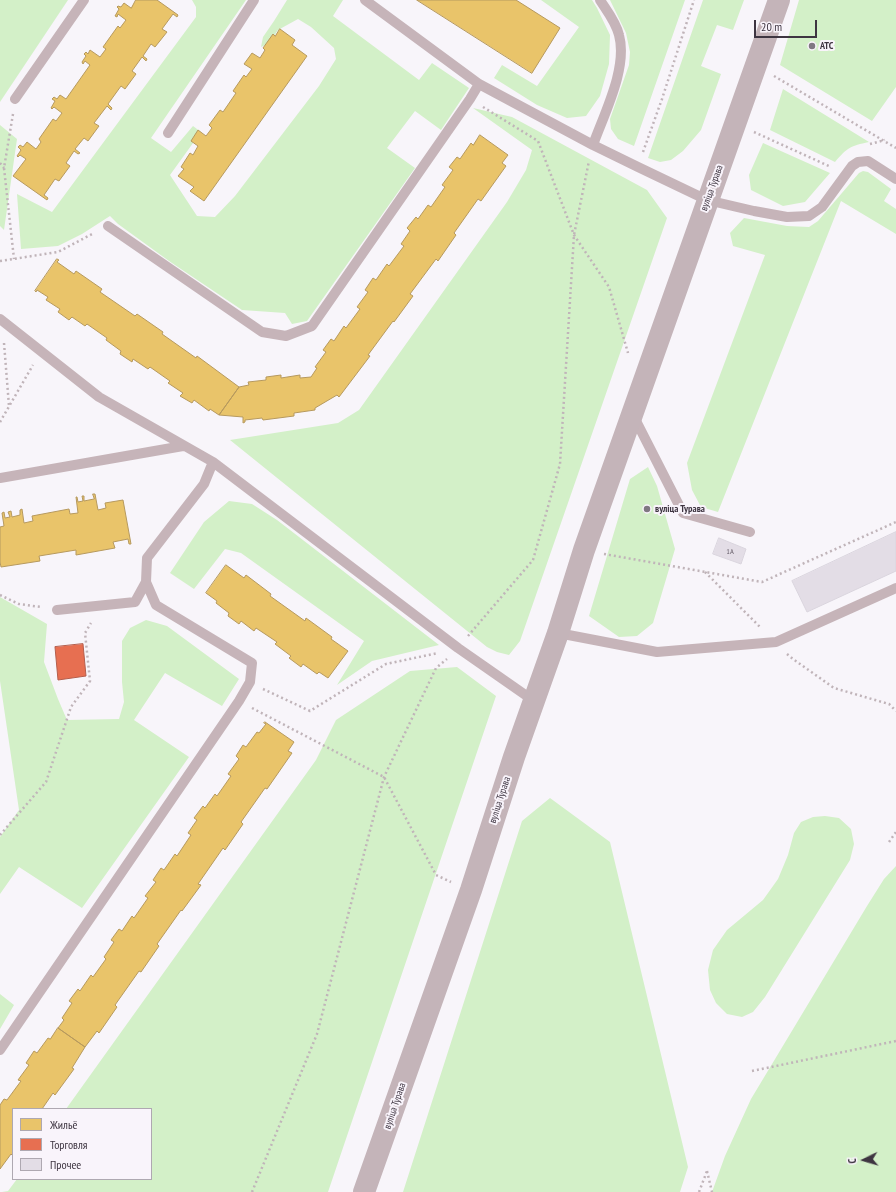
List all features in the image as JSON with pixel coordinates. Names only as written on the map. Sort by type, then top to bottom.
[{"type":"main road","name":"вуліца Турава","points":[[364,1192],[471,890],[514,756],[558,633],[584,550],[778,0]]},
{"type":"lane","points":[[15,99],[84,0]]},
{"type":"lane","points":[[168,132],[254,0]]},
{"type":"lane","points":[[365,0],[479,84],[593,145],[707,200],[786,217],[809,216],[822,207],[852,166],[858,162],[868,161],[896,179]]},
{"type":"lane","points":[[593,145],[620,68],[619,36],[615,24],[600,0]]},
{"type":"lane","points":[[108,226],[262,332],[286,336],[312,326],[479,84]]},
{"type":"lane","points":[[1,320],[99,396],[213,462],[458,648],[534,701]]},
{"type":"lane","points":[[632,413],[683,513],[750,532]]},
{"type":"lane","points":[[0,478],[183,446]]},
{"type":"lane","points":[[0,1050],[239,701],[250,682],[252,663],[156,605],[146,582],[147,558],[204,484],[213,462]]},
{"type":"lane","points":[[57,610],[134,602],[146,582]]},
{"type":"lane","points":[[558,633],[657,652],[776,642],[896,588]]},
{"type":"path","points":[[638,167],[694,0]]},
{"type":"path","points":[[773,76],[885,140],[896,148]]},
{"type":"path","points":[[14,259],[4,168],[15,99]]},
{"type":"path","points":[[470,99],[538,141],[574,235],[609,287],[628,353]]},
{"type":"path","points":[[751,130],[836,169]]},
{"type":"path","points":[[865,146],[885,140]]},
{"type":"path","points":[[252,1192],[317,1034],[384,777],[436,668],[458,648],[532,560],[560,464],[574,235],[593,145]]},
{"type":"path","points":[[0,163],[4,168]]},
{"type":"path","points":[[0,261],[58,252],[108,226]]},
{"type":"path","points":[[1,320],[9,406]]},
{"type":"path","points":[[0,422],[41,352]]},
{"type":"path","points":[[584,550],[762,582],[896,522]]},
{"type":"path","points":[[0,595],[19,604],[57,610]]},
{"type":"path","points":[[0,835],[46,782],[71,707],[90,681],[85,633],[101,605]]},
{"type":"path","points":[[250,682],[310,711],[386,664],[458,648]]},
{"type":"path","points":[[239,701],[384,777],[436,875],[471,890]]},
{"type":"path","points":[[888,842],[896,832]]},
{"type":"path","points":[[752,1071],[896,1041]]},
{"type":"path","points":[[699,1192],[707,1171],[712,1192]]},
{"type":"green space","points":[[0,0],[68,0],[0,102]]},
{"type":"green space","points":[[192,0],[246,0],[151,138],[171,152],[193,126],[201,132],[170,175],[197,216],[215,217],[235,196],[319,86],[336,59],[334,48],[311,27],[298,19],[278,30],[269,43],[261,47],[263,37],[287,0],[343,0],[333,16],[419,80],[432,63],[469,88],[441,130],[415,111],[387,148],[415,168],[307,321],[292,324],[285,313],[242,310],[169,261],[118,224],[110,216],[82,234],[58,246],[21,249],[17,194],[52,212],[196,17],[196,7]]},
{"type":"green space","points":[[541,0],[592,0],[610,35],[609,64],[600,96],[586,116],[567,118],[537,105],[494,78],[502,65],[537,86],[579,27]]},
{"type":"green space","points":[[610,0],[685,0],[634,146],[618,139],[611,129],[610,119],[629,65],[630,52],[626,33]]},
{"type":"green space","points":[[703,0],[744,0],[733,30],[717,25],[701,66],[721,74],[701,130],[683,151],[671,160],[660,162],[648,158]]},
{"type":"green space","points":[[799,0],[896,0],[896,87],[872,121],[780,65]]},
{"type":"green space","points":[[783,89],[869,142],[850,148],[835,162],[770,130]]},
{"type":"green space","points":[[473,108],[512,117],[647,190],[667,218],[520,641],[509,655],[497,652],[487,647],[230,440],[338,423],[359,410],[507,202],[526,170],[532,150]]},
{"type":"green space","points":[[0,125],[17,139],[4,230],[0,226]]},
{"type":"green space","points":[[763,143],[830,173],[805,202],[783,206],[751,190],[749,175]]},
{"type":"green space","points":[[863,171],[868,172],[891,189],[884,201],[896,209],[896,234],[841,201],[718,512],[701,507],[692,490],[687,463],[765,255],[733,246],[730,233],[744,218],[787,226],[809,227],[818,221],[859,173]]},
{"type":"green space","points":[[648,467],[657,486],[675,549],[653,623],[637,636],[619,637],[589,616],[630,479]]},
{"type":"green space","points":[[229,501],[252,504],[277,520],[439,645],[372,661],[337,685],[364,641],[241,553],[225,549],[194,589],[170,573],[204,522]]},
{"type":"green space","points":[[0,597],[47,624],[44,662],[67,720],[119,719],[124,702],[122,682],[122,641],[130,628],[146,620],[167,626],[239,679],[222,706],[165,673],[134,720],[189,757],[82,908],[19,867],[0,894],[0,837],[19,810],[0,681]]},
{"type":"green space","points":[[457,667],[496,696],[328,1192],[2,1192],[8,1191],[16,1180],[152,1180],[152,1108],[67,1108],[316,760],[336,720],[410,671]]},
{"type":"green space","points":[[550,798],[610,842],[688,1167],[680,1192],[403,1192],[522,821]]},
{"type":"green space","points":[[825,816],[839,818],[851,829],[854,844],[850,860],[765,997],[753,1012],[742,1017],[727,1014],[716,1003],[710,990],[708,970],[713,950],[727,930],[763,900],[778,879],[788,855],[794,833],[801,822],[813,817]]},
{"type":"green space","points":[[896,866],[896,1192],[712,1192],[725,1156],[751,1099],[867,906],[884,879]]},
{"type":"green space","points":[[0,994],[14,1005],[0,1029]]},
{"type":"building: Жильё","points":[[136,0],[157,0],[178,15],[177,17],[173,14],[162,29],[167,32],[155,47],[151,44],[143,56],[147,59],[146,61],[142,57],[132,71],[136,74],[125,89],[121,86],[108,104],[112,108],[111,110],[107,106],[94,123],[99,126],[88,141],[84,138],[75,149],[80,153],[78,154],[74,151],[66,163],[70,166],[59,181],[55,179],[44,195],[48,198],[47,200],[13,176],[26,159],[20,155],[18,157],[17,156],[21,150],[18,147],[20,145],[23,147],[27,142],[36,149],[41,142],[39,139],[53,119],[56,121],[62,113],[54,107],[52,109],[51,108],[55,101],[52,99],[54,97],[57,99],[60,95],[66,99],[90,65],[85,61],[83,64],[82,62],[86,56],[84,54],[86,52],[88,54],[90,50],[100,57],[106,49],[103,47],[118,26],[120,28],[126,20],[118,14],[117,17],[115,16],[119,9],[117,7],[121,7],[124,3],[131,8]]},
{"type":"building: Жильё","points":[[417,0],[516,0],[560,28],[532,73]]},
{"type":"building: Жильё","points":[[280,29],[295,40],[292,45],[307,56],[204,201],[190,191],[194,187],[178,176],[184,169],[181,167],[190,153],[193,155],[198,146],[191,141],[198,130],[206,136],[212,128],[209,125],[220,110],[223,112],[236,93],[233,91],[244,75],[246,77],[252,69],[244,64],[252,53],[260,58],[265,50],[263,48],[273,34],[275,36]]},
{"type":"building: Жильё","points":[[480,135],[508,155],[502,163],[506,166],[481,201],[478,199],[454,233],[456,235],[438,261],[436,259],[410,294],[413,296],[368,355],[370,356],[339,397],[337,395],[315,408],[315,410],[294,413],[294,416],[263,420],[262,418],[245,420],[243,423],[243,417],[219,415],[239,387],[249,385],[248,382],[266,380],[266,377],[281,375],[281,378],[300,375],[300,378],[311,377],[317,368],[315,367],[326,352],[323,350],[331,339],[334,341],[344,326],[346,328],[360,309],[357,307],[368,292],[365,290],[373,278],[376,280],[387,264],[389,266],[404,246],[401,244],[410,231],[407,228],[416,217],[418,219],[428,205],[431,207],[445,187],[442,185],[453,170],[449,167],[457,157],[460,159],[471,143],[473,145]]},
{"type":"building: Жильё","points":[[57,259],[59,260],[57,262],[74,274],[76,271],[102,289],[100,292],[135,316],[137,314],[163,332],[162,334],[196,358],[197,356],[239,387],[219,415],[210,409],[209,411],[194,400],[192,403],[180,396],[183,393],[168,383],[170,381],[150,367],[148,369],[133,359],[132,362],[120,354],[121,351],[106,340],[107,338],[87,324],[85,326],[72,317],[69,320],[58,312],[60,309],[46,300],[48,297],[37,290],[36,292],[35,291]]},
{"type":"building: Жильё","points":[[93,494],[95,494],[98,510],[106,508],[105,503],[123,500],[131,544],[129,544],[128,539],[113,542],[115,548],[76,555],[76,550],[39,556],[40,561],[1,567],[0,527],[4,526],[2,513],[4,512],[5,518],[10,517],[8,512],[11,511],[12,517],[20,515],[20,510],[22,509],[24,523],[33,521],[32,516],[69,509],[70,514],[78,513],[76,497],[78,502],[83,501],[82,496],[84,496],[84,501],[94,499]]},
{"type":"building: Жильё","points":[[226,565],[244,578],[246,575],[271,594],[270,596],[305,621],[306,618],[348,651],[328,678],[319,672],[317,674],[303,664],[301,667],[289,658],[291,656],[275,644],[277,642],[256,628],[254,631],[241,621],[239,624],[228,616],[229,613],[216,603],[217,601],[206,593]]},
{"type":"building: Жильё","points":[[265,722],[294,742],[288,751],[292,753],[267,789],[265,788],[241,822],[243,824],[225,850],[223,848],[198,884],[201,885],[157,944],[159,946],[115,1005],[117,1007],[99,1033],[97,1031],[85,1047],[58,1028],[64,1020],[62,1018],[72,1003],[69,1001],[78,989],[80,991],[91,975],[93,977],[106,959],[104,957],[114,942],[111,940],[119,929],[122,931],[132,916],[134,918],[148,898],[145,896],[156,882],[153,880],[161,868],[164,870],[175,854],[177,856],[191,835],[188,833],[197,820],[194,818],[203,806],[205,808],[215,794],[217,796],[231,776],[228,774],[239,759],[236,756],[243,745],[246,747],[257,732],[259,733],[266,724],[264,723]]},
{"type":"building: Жильё","points":[[58,1028],[85,1047],[72,1068],[74,1069],[55,1095],[53,1093],[43,1108],[12,1108],[12,1155],[11,1154],[0,1169],[0,1105],[4,1099],[7,1100],[21,1081],[18,1080],[29,1065],[26,1063],[34,1051],[37,1053],[48,1038],[50,1039]]},
{"type":"building: Торговля","points":[[83,644],[86,676],[58,680],[55,647]]},
{"type":"building: Прочее","points":[[896,532],[896,571],[807,612],[792,581]]},
{"type":"building: Прочее","points":[[719,538],[746,549],[741,564],[713,554]]},
{"type":"place","name":"АТС","points":[[812,46]]},
{"type":"place","name":"вуліца Турава","points":[[647,509]]}]
